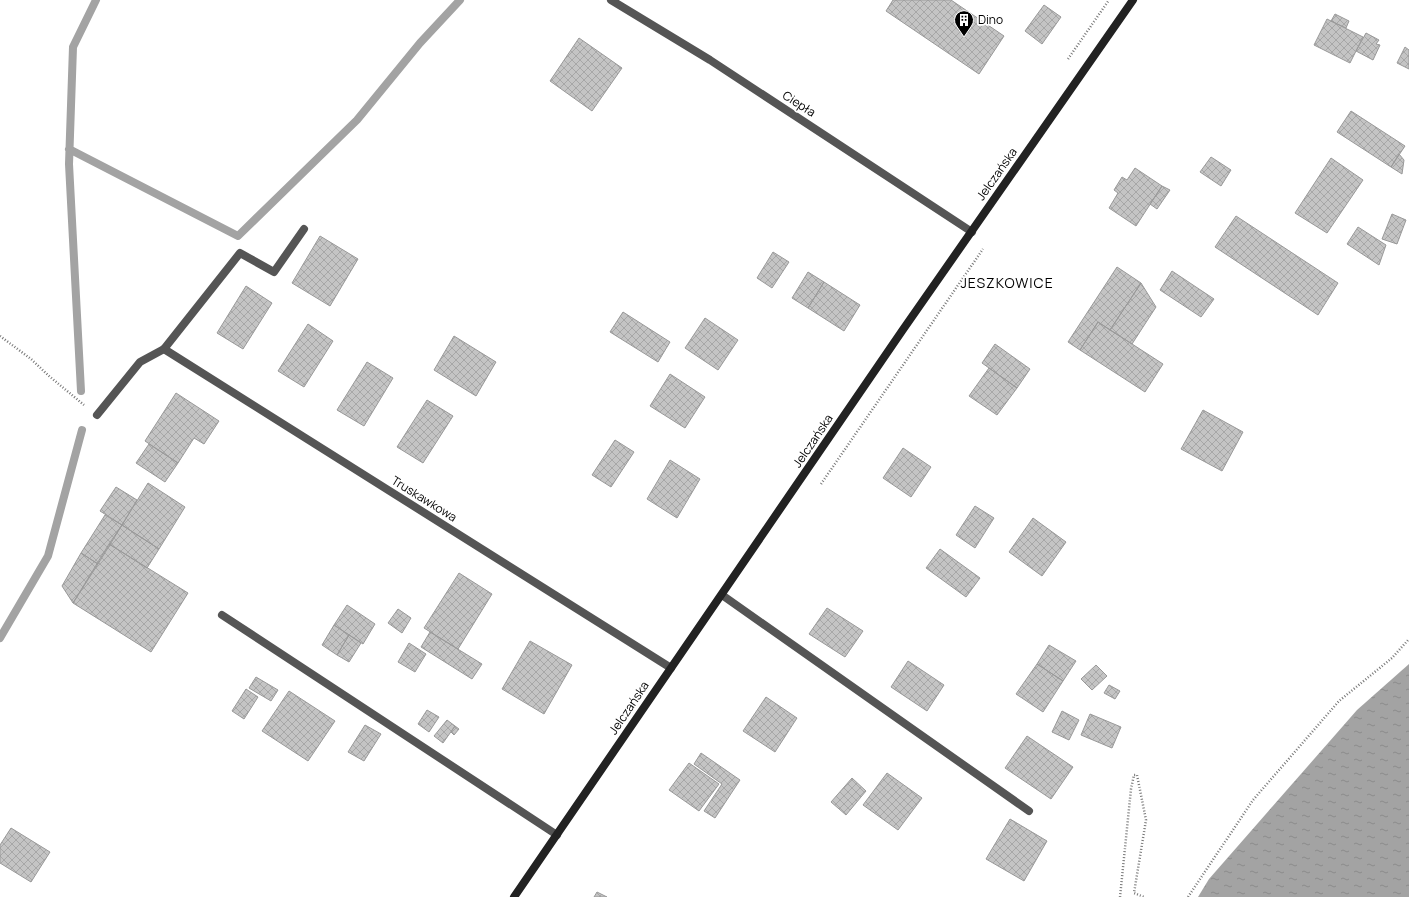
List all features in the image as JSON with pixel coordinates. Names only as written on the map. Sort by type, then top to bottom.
[{"type":"main road","name":"Jelczańska","points":[[514,897],[1133,0]]},
{"type":"street","name":"Ciepła","points":[[611,0],[710,60],[972,232]]},
{"type":"street","points":[[97,415],[140,362],[164,349],[240,253],[274,272],[304,229]]},
{"type":"street","name":"Truskawkowa","points":[[164,349],[671,668]]},
{"type":"street","points":[[722,595],[1029,811]]},
{"type":"street","points":[[222,615],[557,835]]},
{"type":"path","points":[[1100,13],[1109,0]]},
{"type":"path","points":[[0,336],[31,359],[49,376],[97,415]]},
{"type":"path","points":[[1188,897],[1258,794],[1339,701],[1392,658],[1409,639]]},
{"type":"path","points":[[1120,897],[1131,789],[1134,776],[1137,775],[1146,820],[1134,893],[1144,897]]},
{"type":"water","points":[[1409,664],[1409,897],[1198,897],[1209,879],[1357,710]]},
{"type":"building","name":"Dino","points":[[893,0],[951,0],[1004,36],[979,74],[886,11]]},
{"type":"building","points":[[1044,5],[1061,17],[1042,44],[1025,31]]},
{"type":"building","points":[[1335,14],[1349,21],[1346,28],[1331,21]]},
{"type":"building","points":[[1327,19],[1363,37],[1350,63],[1314,45]]},
{"type":"building","points":[[1366,33],[1379,40],[1376,44],[1380,45],[1373,60],[1356,51]]},
{"type":"building","points":[[579,38],[622,68],[592,111],[550,81]]},
{"type":"building","points":[[1405,47],[1409,50],[1409,69],[1397,63]]},
{"type":"building","points":[[1351,111],[1405,146],[1391,167],[1337,132]]},
{"type":"building","points":[[1399,154],[1404,160],[1402,174],[1391,167]]},
{"type":"building","points":[[1211,157],[1231,170],[1221,186],[1200,172]]},
{"type":"building","points":[[1331,158],[1363,180],[1327,233],[1295,213]]},
{"type":"building","points":[[1135,168],[1162,186],[1136,226],[1109,208],[1118,193],[1114,190],[1122,177],[1127,180]]},
{"type":"building","points":[[1162,186],[1170,190],[1157,209],[1150,204]]},
{"type":"building","points":[[1392,214],[1406,220],[1397,244],[1382,239]]},
{"type":"building","points":[[1236,216],[1338,283],[1318,315],[1215,247]]},
{"type":"building","points":[[1358,227],[1386,245],[1379,265],[1347,244]]},
{"type":"building","points":[[320,236],[358,259],[330,306],[292,283]]},
{"type":"building","points":[[773,252],[789,262],[772,288],[757,278]]},
{"type":"building","points":[[1117,267],[1141,283],[1110,330],[1098,322],[1080,350],[1068,342]]},
{"type":"building","points":[[1172,271],[1214,299],[1201,317],[1160,290]]},
{"type":"building","points":[[808,272],[824,282],[808,308],[792,298]]},
{"type":"building","points":[[824,282],[860,305],[844,331],[808,308]]},
{"type":"building","points":[[1141,283],[1156,307],[1132,344],[1110,330]]},
{"type":"building","points":[[246,286],[272,303],[243,349],[217,333]]},
{"type":"building","points":[[623,312],[670,342],[658,362],[610,332]]},
{"type":"building","points":[[705,318],[738,340],[718,370],[685,348]]},
{"type":"building","points":[[1098,322],[1163,364],[1145,392],[1080,350]]},
{"type":"building","points":[[308,324],[333,341],[304,387],[278,371]]},
{"type":"building","points":[[454,336],[496,362],[476,396],[434,370]]},
{"type":"building","points":[[995,344],[1030,369],[1017,388],[982,363]]},
{"type":"building","points":[[367,362],[393,378],[364,426],[337,410]]},
{"type":"building","points":[[989,368],[1017,388],[997,415],[969,396]]},
{"type":"building","points":[[670,374],[705,397],[685,428],[650,406]]},
{"type":"building","points":[[176,393],[219,421],[204,444],[194,438],[178,463],[145,441]]},
{"type":"building","points":[[427,400],[453,416],[423,463],[397,447]]},
{"type":"building","points":[[1203,410],[1243,432],[1222,471],[1181,449]]},
{"type":"building","points":[[615,440],[634,452],[611,487],[592,475]]},
{"type":"building","points":[[149,444],[178,463],[165,482],[136,463]]},
{"type":"building","points":[[903,448],[931,467],[911,497],[883,478]]},
{"type":"building","points":[[670,460],[700,479],[677,518],[647,499]]},
{"type":"building","points":[[148,483],[185,507],[159,549],[122,525]]},
{"type":"building","points":[[116,487],[137,500],[122,525],[100,511]]},
{"type":"building","points":[[975,506],[994,518],[975,548],[956,535]]},
{"type":"building","points":[[105,515],[122,525],[98,564],[81,553]]},
{"type":"building","points":[[1033,518],[1066,542],[1042,576],[1009,552]]},
{"type":"building","points":[[122,525],[159,549],[147,568],[109,544]]},
{"type":"building","points":[[109,544],[188,593],[151,652],[73,603]]},
{"type":"building","points":[[940,549],[980,578],[966,597],[926,568]]},
{"type":"building","points":[[81,553],[98,564],[73,603],[62,586]]},
{"type":"building","points":[[459,573],[492,594],[458,649],[424,628]]},
{"type":"building","points":[[347,605],[375,624],[363,644],[334,625]]},
{"type":"building","points":[[827,608],[863,631],[845,657],[809,634]]},
{"type":"building","points":[[398,609],[411,618],[402,633],[388,623]]},
{"type":"building","points":[[334,625],[349,635],[337,655],[322,645]]},
{"type":"building","points":[[430,632],[482,664],[472,679],[421,647]]},
{"type":"building","points":[[349,635],[361,643],[349,662],[337,655]]},
{"type":"building","points":[[530,641],[572,665],[544,714],[502,689]]},
{"type":"building","points":[[409,643],[426,654],[415,672],[398,662]]},
{"type":"building","points":[[1049,645],[1076,661],[1063,681],[1037,664]]},
{"type":"building","points":[[908,661],[944,685],[927,711],[891,687]]},
{"type":"building","points":[[1037,664],[1063,681],[1043,712],[1016,694]]},
{"type":"building","points":[[1096,665],[1107,676],[1092,690],[1081,679]]},
{"type":"building","points":[[256,677],[278,690],[271,701],[249,688]]},
{"type":"building","points":[[1109,685],[1120,691],[1115,699],[1104,693]]},
{"type":"building","points":[[246,689],[258,697],[244,719],[232,711]]},
{"type":"building","points":[[289,691],[335,721],[308,761],[262,731]]},
{"type":"building","points":[[766,697],[797,718],[775,752],[743,731]]},
{"type":"building","points":[[427,710],[439,717],[429,732],[418,724]]},
{"type":"building","points":[[1062,711],[1079,720],[1069,740],[1052,732]]},
{"type":"building","points":[[1090,714],[1121,727],[1112,748],[1081,735]]},
{"type":"building","points":[[447,720],[455,726],[443,743],[434,736]]},
{"type":"building","points":[[365,725],[381,734],[364,761],[348,752]]},
{"type":"building","points":[[455,726],[459,729],[454,735],[451,732]]},
{"type":"building","points":[[1027,736],[1073,767],[1051,799],[1005,768]]},
{"type":"building","points":[[701,753],[740,780],[715,818],[704,811],[722,784],[694,764]]},
{"type":"building","points":[[689,763],[719,784],[699,811],[669,790]]},
{"type":"building","points":[[887,773],[922,798],[898,830],[863,805]]},
{"type":"building","points":[[852,778],[866,791],[846,815],[831,802]]},
{"type":"building","points":[[1010,819],[1047,841],[1024,881],[986,859]]},
{"type":"building","points":[[11,828],[50,852],[31,882],[0,863],[0,845]]},
{"type":"building","points":[[597,892],[607,897],[594,897]]},
{"type":"waterway","points":[[81,391],[69,164],[73,47],[96,0]]},
{"type":"waterway","points":[[69,149],[238,236],[357,120],[420,43],[460,0]]},
{"type":"waterway","points":[[0,638],[48,556],[82,430]]},
{"type":"place","name":"Dino","points":[[964,37]]},
{"type":"district","name":"JESZKOWICE","points":[[1007,283]]}]
